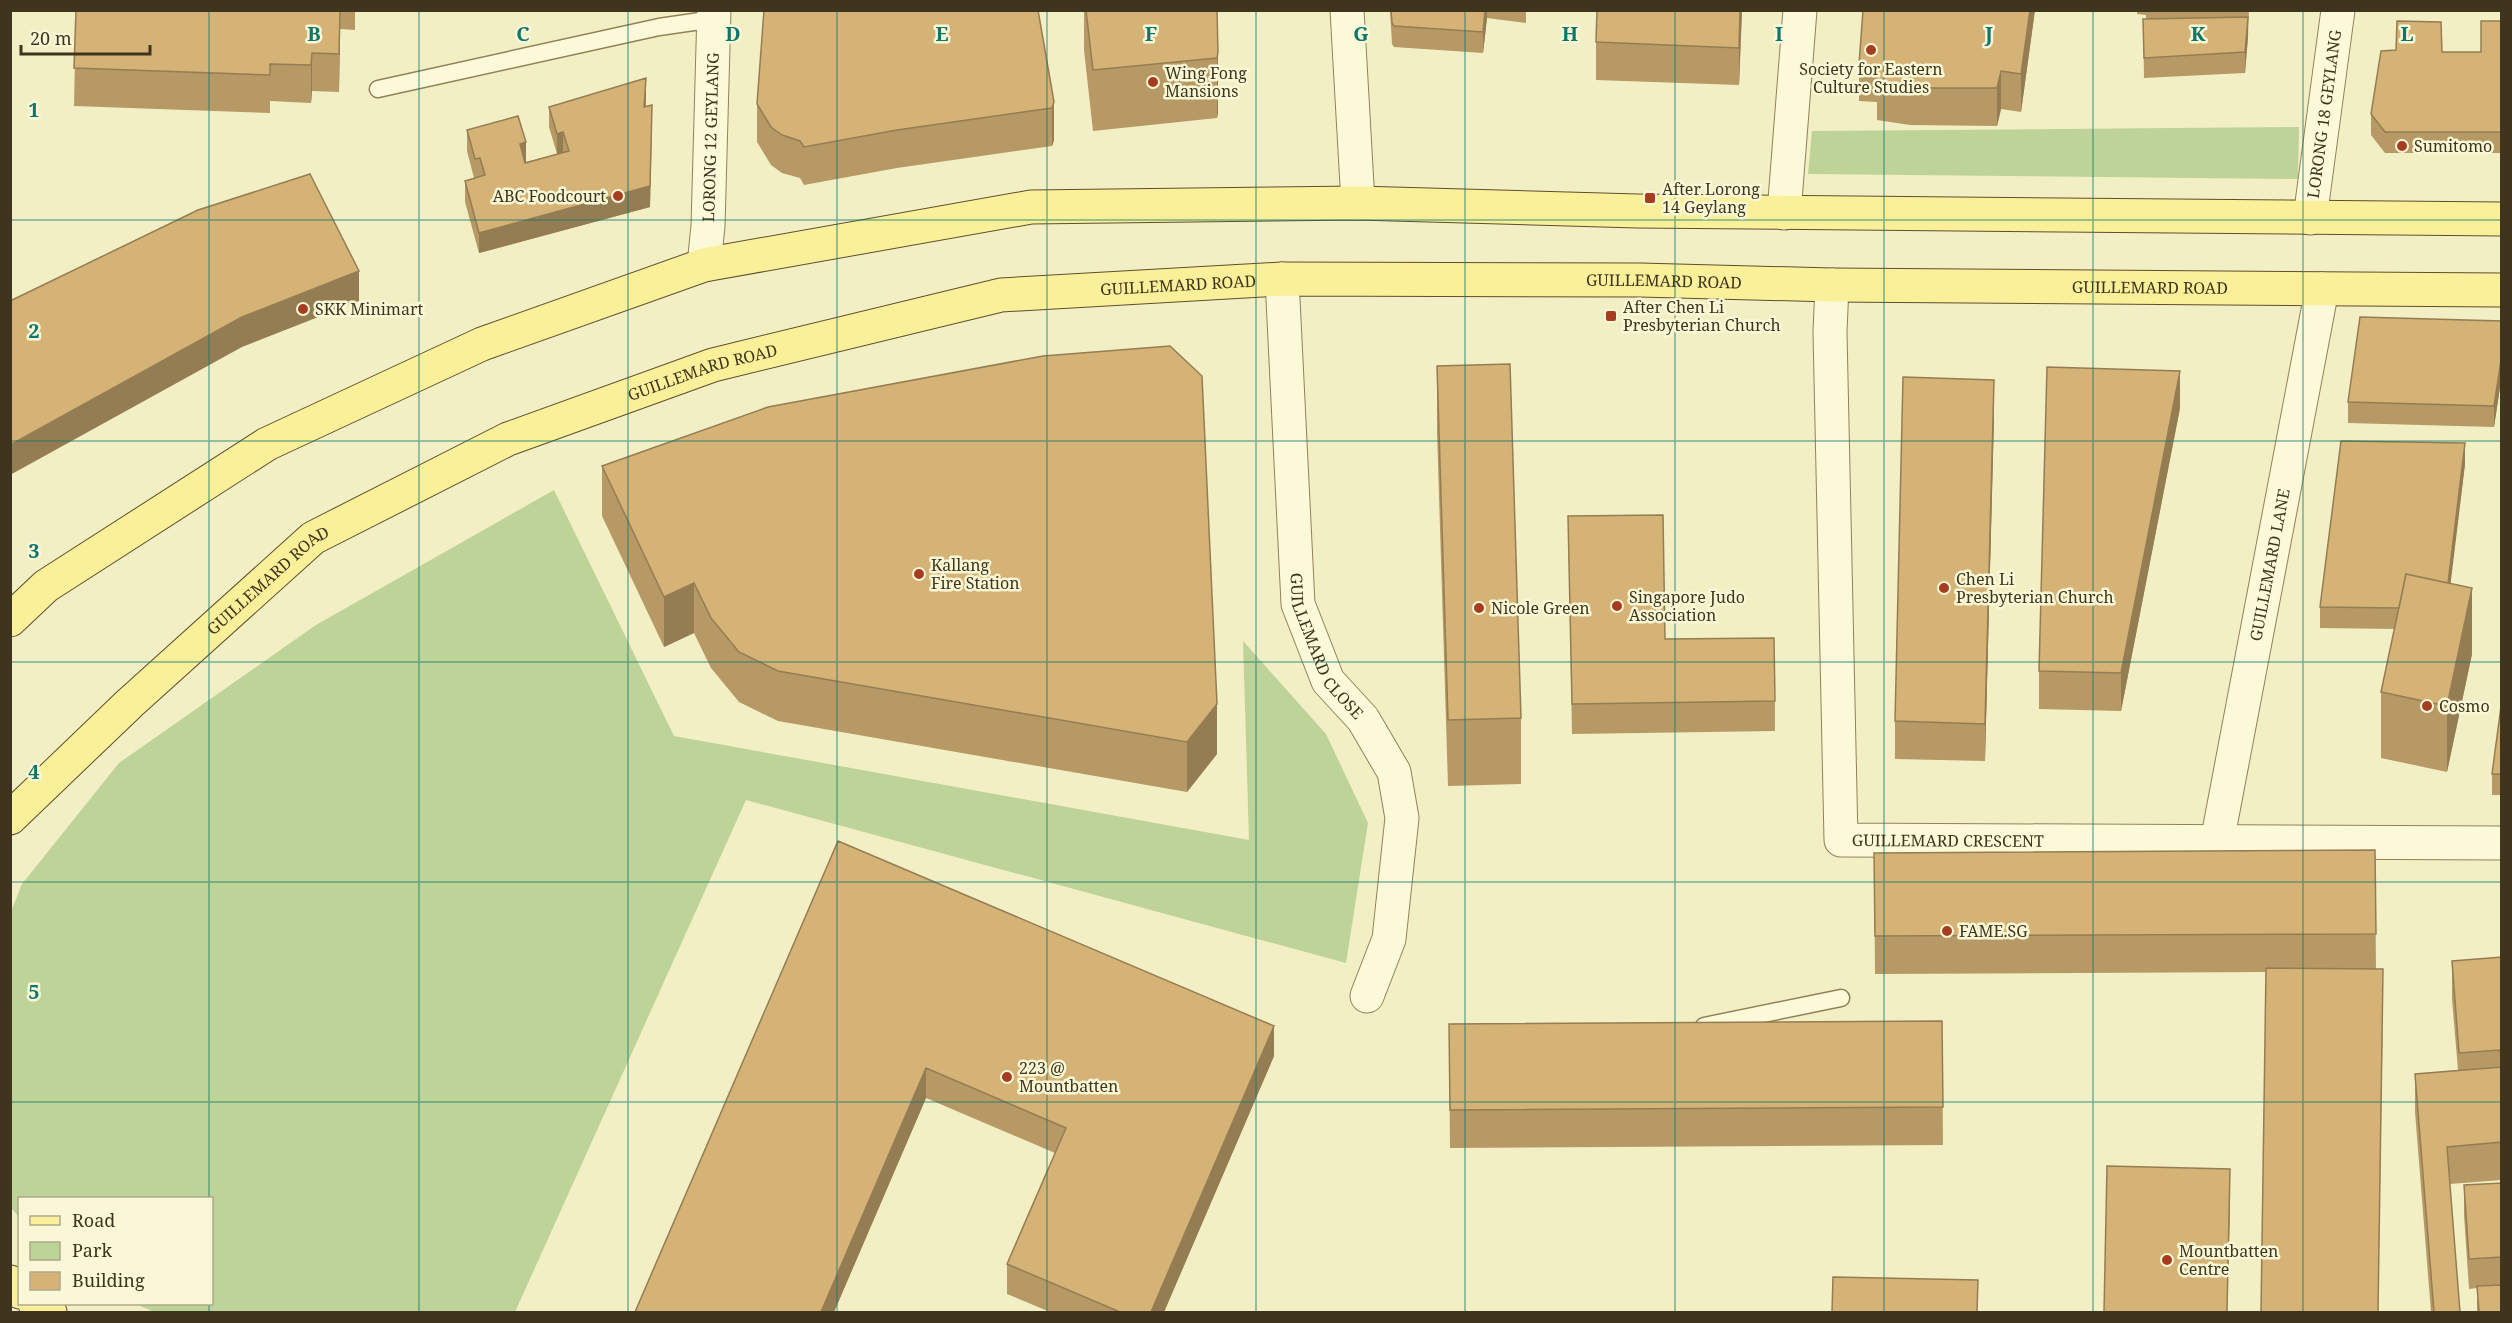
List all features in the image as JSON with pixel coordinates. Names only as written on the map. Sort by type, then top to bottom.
[{"type":"main road","points":[[10,620],[46,586],[267,444],[482,344],[704,265],[1031,207],[1358,203],[1784,213],[2502,219]]},
{"type":"main road","name":"GUILLEMARD ROAD","points":[[10,818],[130,703],[313,538],[508,438],[713,365],[1001,295],[1282,279],[1640,280],[1832,285],[2502,290]]},
{"type":"street","points":[[1347,10],[1358,203]]},
{"type":"street","points":[[1784,213],[1800,10]]},
{"type":"street","points":[[2338,11],[2361,10]]},
{"type":"street","name":"LORONG 18 GEYLANG","points":[[2310,218],[2338,11]]},
{"type":"street","name":"LORONG 12 GEYLANG","points":[[704,265],[708,226],[714,15]]},
{"type":"street","name":"GUILLEMARD CLOSE","points":[[1282,279],[1298,604],[1328,681],[1363,719],[1394,772],[1402,818],[1389,939],[1367,996]]},
{"type":"street","name":"GUILLEMARD CRESCENT","points":[[1832,285],[1830,332],[1840,840],[2502,843]]},
{"type":"street","name":"GUILLEMARD LANE","points":[[2217,842],[2322,289]]},
{"type":"lane","points":[[378,89],[714,15]]},
{"type":"lane","points":[[1692,1028],[1841,998]]},
{"type":"green space","points":[[2299,127],[2298,179],[1808,174],[1812,131]]},
{"type":"green space","points":[[554,490],[674,736],[1249,840],[1243,641],[1326,734],[1368,823],[1346,963],[746,800],[515,1312],[154,1312],[138,1305],[213,1305],[213,1197],[18,1197],[18,1216],[11,1208],[10,914],[22,884],[119,763],[316,625]]},
{"type":"building","points":[[76,10],[340,10],[339,54],[312,53],[311,65],[270,64],[270,75],[74,68]]},
{"type":"building","points":[[764,10],[1038,10],[1054,102],[1052,108],[897,130],[804,147],[800,141],[782,135],[771,127],[757,104]]},
{"type":"building","points":[[1086,10],[1217,10],[1217,58],[1093,70]]},
{"type":"building","points":[[1391,10],[1485,10],[1483,32],[1394,26]]},
{"type":"building","points":[[1597,10],[1740,10],[1739,48],[1596,42]]},
{"type":"building","points":[[1863,10],[2030,10],[2021,74],[2001,71],[1997,88],[1910,88],[1877,83],[1877,65],[1859,64]]},
{"type":"building","points":[[2248,17],[2245,52],[2144,58],[2143,19]]},
{"type":"building","points":[[2397,21],[2441,22],[2442,52],[2481,52],[2481,21],[2502,21],[2502,132],[2385,132],[2371,114],[2381,51],[2396,50]]},
{"type":"building","points":[[646,78],[644,107],[652,105],[650,186],[479,233],[465,181],[485,175],[480,158],[475,159],[467,130],[518,116],[526,142],[520,144],[525,163],[569,151],[563,132],[557,134],[549,107]]},
{"type":"building","points":[[310,174],[359,271],[242,317],[10,445],[10,301],[198,210]]},
{"type":"building","points":[[2360,317],[2502,321],[2502,353],[2494,406],[2348,402]]},
{"type":"building","name":"Kallang Fire Station","points":[[1170,346],[1202,376],[1217,704],[1187,742],[778,671],[739,652],[711,618],[694,583],[664,597],[602,466],[768,407],[1043,356]]},
{"type":"building","name":"Nicole Green","points":[[1510,364],[1521,718],[1448,720],[1437,366]]},
{"type":"building","points":[[2047,367],[2180,371],[2121,673],[2039,671]]},
{"type":"building","name":"Chen Li Presbyterian Church","points":[[1903,377],[1994,380],[1985,724],[1895,721]]},
{"type":"building","points":[[2341,441],[2465,443],[2448,583],[2406,574],[2399,608],[2320,607]]},
{"type":"building","name":"Singapore Judo Association","points":[[1663,515],[1665,639],[1774,638],[1775,701],[1572,704],[1568,516]]},
{"type":"building","points":[[2406,574],[2472,588],[2447,706],[2381,692]]},
{"type":"building","points":[[2502,699],[2502,774],[2492,774]]},
{"type":"building","name":"223 @ Mountbatten","points":[[838,841],[1274,1026],[1151,1312],[1120,1312],[1007,1264],[1066,1128],[926,1068],[821,1312],[635,1312]]},
{"type":"building","points":[[2375,850],[2376,934],[1875,936],[1874,853]]},
{"type":"building","points":[[2502,957],[2502,1063],[2500,1050],[2459,1053],[2452,961]]},
{"type":"building","points":[[2266,968],[2383,969],[2378,1312],[2261,1312]]},
{"type":"building","points":[[1942,1021],[1943,1107],[1450,1110],[1449,1024]]},
{"type":"building","points":[[2502,1067],[2502,1142],[2447,1147],[2460,1312],[2434,1312],[2415,1074]]},
{"type":"building","name":"Mountbatten Centre","points":[[2107,1166],[2230,1169],[2227,1312],[2104,1312]]},
{"type":"building","points":[[2502,1183],[2502,1257],[2469,1259],[2464,1185]]},
{"type":"building","points":[[1833,1277],[1978,1280],[1977,1312],[1832,1312]]},
{"type":"building","points":[[2502,1285],[2502,1312],[2479,1312],[2477,1286]]},
{"type":"place","name":"Society for Eastern Culture Studies","points":[[1871,50]]},
{"type":"place","name":"Wing Fong Mansions","points":[[1153,82]]},
{"type":"place","name":"Sumitomo","points":[[2402,146]]},
{"type":"place","name":"ABC Foodcourt","points":[[618,196]]},
{"type":"place","name":"After Lorong 14 Geylang","points":[[1650,198]]},
{"type":"place","name":"SKK Minimart","points":[[303,309]]},
{"type":"place","name":"After Chen Li Presbyterian Church","points":[[1611,316]]},
{"type":"place","name":"Kallang Fire Station","points":[[919,574]]},
{"type":"place","name":"Chen Li Presbyterian Church","points":[[1944,588]]},
{"type":"place","name":"Singapore Judo Association","points":[[1617,606]]},
{"type":"place","name":"Nicole Green","points":[[1479,608]]},
{"type":"place","name":"Cosmo","points":[[2427,706]]},
{"type":"place","name":"FAME.SG","points":[[1947,931]]},
{"type":"place","name":"223 @ Mountbatten","points":[[1007,1077]]},
{"type":"place","name":"Mountbatten Centre","points":[[2167,1260]]}]
